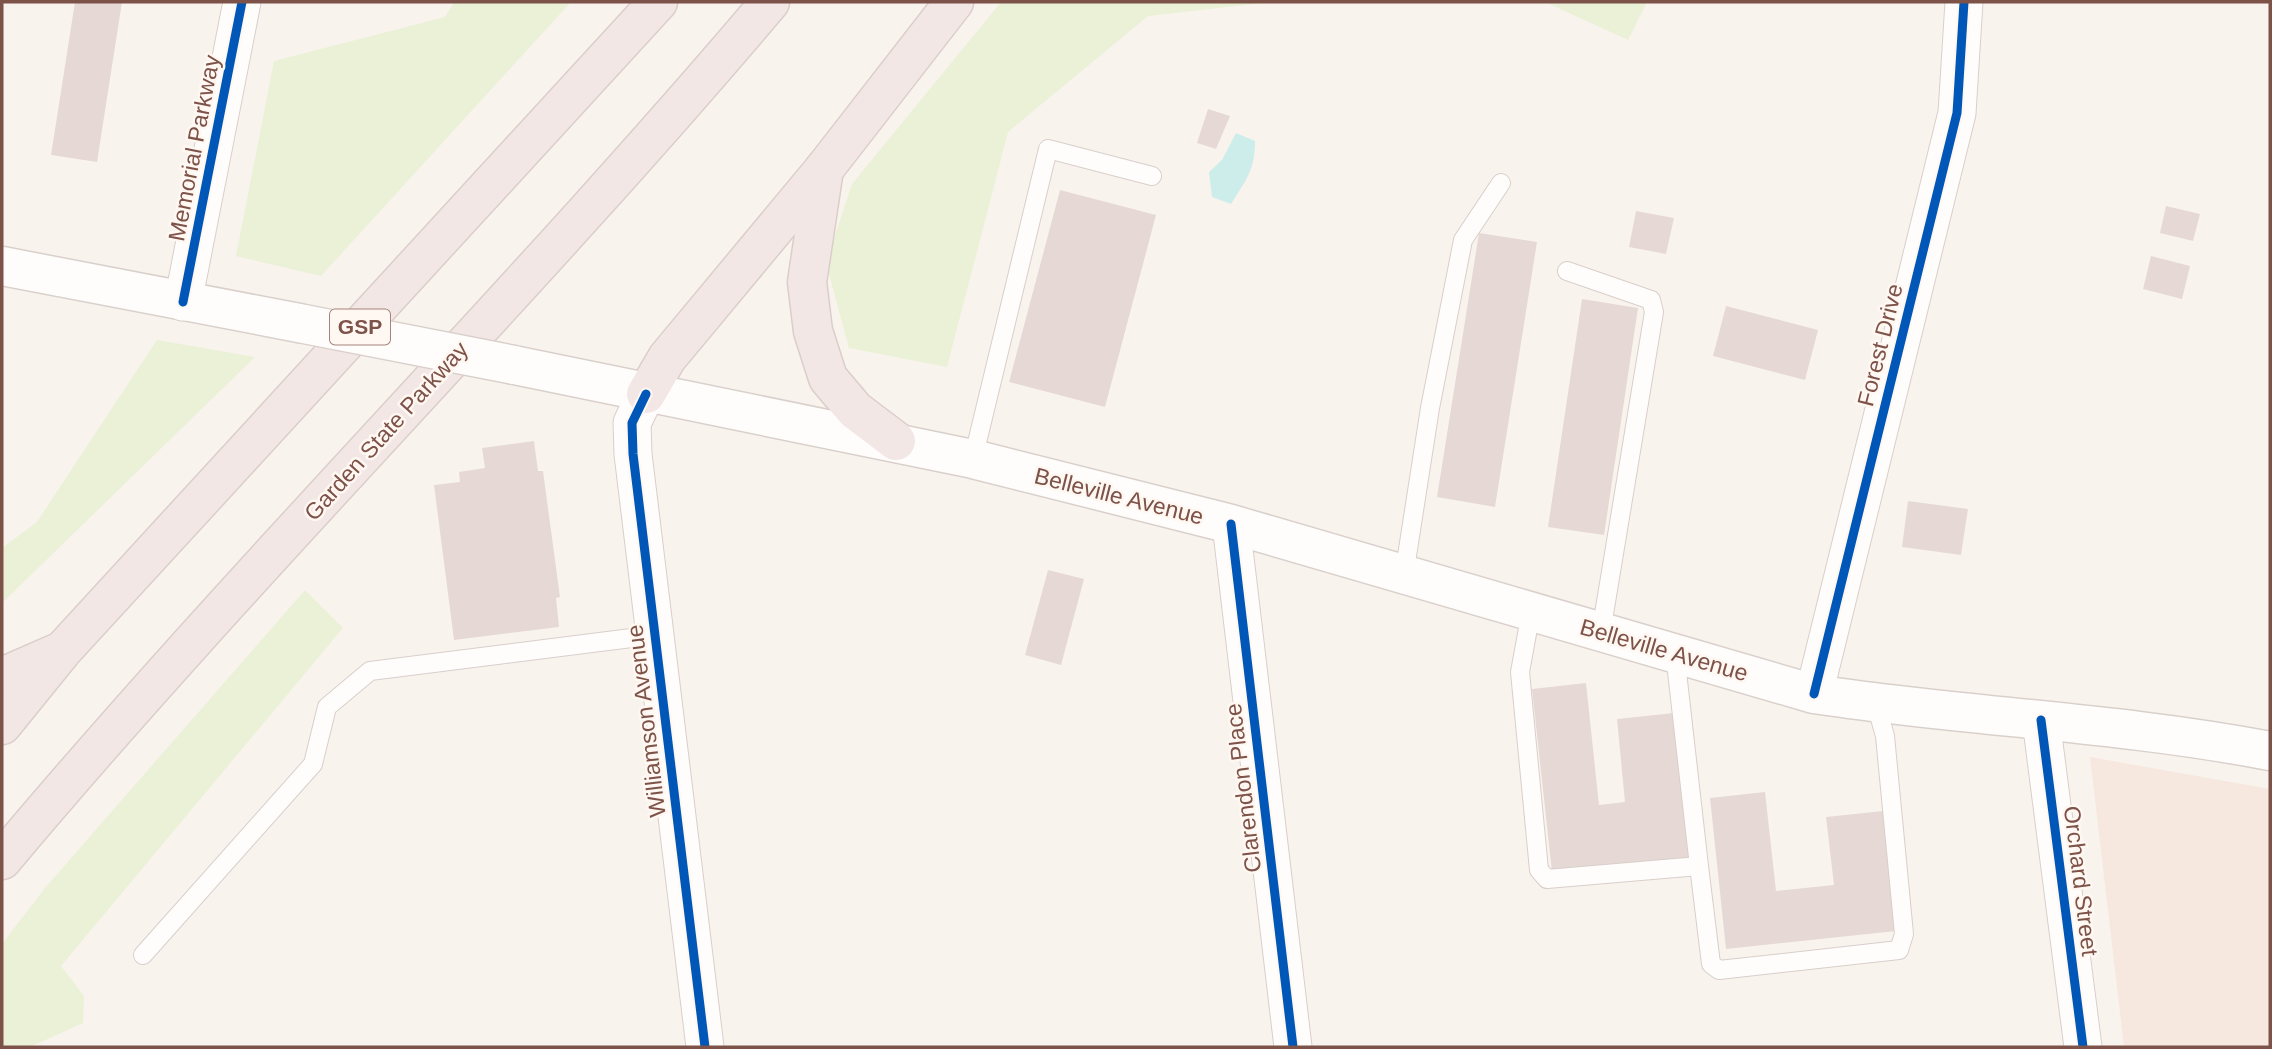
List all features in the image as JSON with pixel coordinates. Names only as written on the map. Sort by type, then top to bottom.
[{"type":"highway","name":"GSP","points":[[2,725],[62,651],[658,2]]},
{"type":"highway","name":"Garden State Parkway","points":[[2,860],[160,678],[651,142],[769,2]]},
{"type":"highway","points":[[646,394],[667,358],[825,168],[954,2]]},
{"type":"highway","points":[[825,168],[807,282],[813,331],[828,378],[855,410],[896,441]]},
{"type":"highway","points":[[2,677],[62,651]]},
{"type":"main road","name":"Belleville Avenue","points":[[2,266],[514,365],[646,394],[896,441],[973,459],[1231,524],[1814,694],[1876,704],[2201,738],[2270,751]]},
{"type":"street","name":"Memorial Parkway","points":[[183,302],[242,2]]},
{"type":"street","name":"Forest Drive","points":[[1814,694],[1957,113],[1964,2]]},
{"type":"street","name":"Williamson Avenue","points":[[646,394],[632,423],[633,454],[705,1047]]},
{"type":"street","name":"Clarendon Place","points":[[1231,524],[1293,1047]]},
{"type":"street","name":"Orchard Street","points":[[2041,720],[2083,1047]]},
{"type":"lane","points":[[973,459],[1048,149],[1152,176]]},
{"type":"lane","points":[[1404,575],[1430,408],[1463,240],[1501,183]]},
{"type":"lane","points":[[1567,271],[1651,300],[1654,312],[1601,632]]},
{"type":"lane","points":[[1531,612],[1520,672],[1539,870],[1547,879],[1699,866]]},
{"type":"lane","points":[[144,955],[313,764],[327,707],[370,671],[655,635]]},
{"type":"lane","points":[[1675,653],[1712,964],[1719,970],[1899,950],[1903,934],[1885,736],[1876,704]]},
{"type":"shaded area","points":[[2090,757],[2270,789],[2270,1047],[2124,1047]]},
{"type":"green space","points":[[454,2],[571,2],[321,276],[236,256],[274,61],[445,17]]},
{"type":"green space","points":[[1001,2],[1273,2],[1148,16],[1008,132],[947,367],[849,348],[826,263],[852,184]]},
{"type":"green space","points":[[1545,2],[1647,2],[1628,40]]},
{"type":"green space","points":[[157,340],[255,357],[2,603],[2,548],[37,522]]},
{"type":"green space","points":[[305,590],[343,628],[61,966],[84,996],[83,1023],[30,1047],[2,1047],[2,944],[45,888]]},
{"type":"water","points":[[1236,133],[1255,141],[1255,151],[1249,174],[1231,204],[1212,197],[1209,172],[1222,160]]},
{"type":"building","points":[[75,2],[122,2],[97,162],[51,155]]},
{"type":"building","points":[[1208,109],[1230,116],[1216,149],[1197,143]]},
{"type":"building","points":[[1060,190],[1156,215],[1105,407],[1009,382]]},
{"type":"building","points":[[2166,206],[2200,214],[2193,241],[2160,233]]},
{"type":"building","points":[[1636,211],[1674,218],[1666,254],[1629,247]]},
{"type":"building","points":[[1479,233],[1537,242],[1495,507],[1437,497]]},
{"type":"building","points":[[2151,256],[2190,266],[2182,299],[2143,289]]},
{"type":"building","points":[[1582,299],[1638,308],[1604,535],[1548,527]]},
{"type":"building","points":[[1726,306],[1818,330],[1805,380],[1713,356]]},
{"type":"building","points":[[534,441],[538,471],[543,471],[560,597],[556,598],[559,627],[454,640],[434,485],[460,482],[459,472],[485,468],[482,448]]},
{"type":"building","points":[[1908,501],[1968,509],[1961,555],[1902,547]]},
{"type":"building","points":[[1048,570],[1084,579],[1061,665],[1025,655]]},
{"type":"building","points":[[1586,683],[1599,805],[1625,802],[1617,719],[1674,713],[1690,857],[1552,872],[1532,689]]},
{"type":"building","points":[[1765,792],[1776,891],[1834,885],[1826,817],[1883,811],[1896,931],[1726,949],[1710,798]]},
{"type":"cycle path","points":[[183,302],[242,2]]},
{"type":"cycle path","points":[[1814,694],[1957,113],[1964,2]]},
{"type":"cycle path","points":[[646,394],[632,423],[633,454],[705,1047]]},
{"type":"cycle path","points":[[1231,524],[1293,1047]]},
{"type":"cycle path","points":[[2041,720],[2083,1047]]}]
